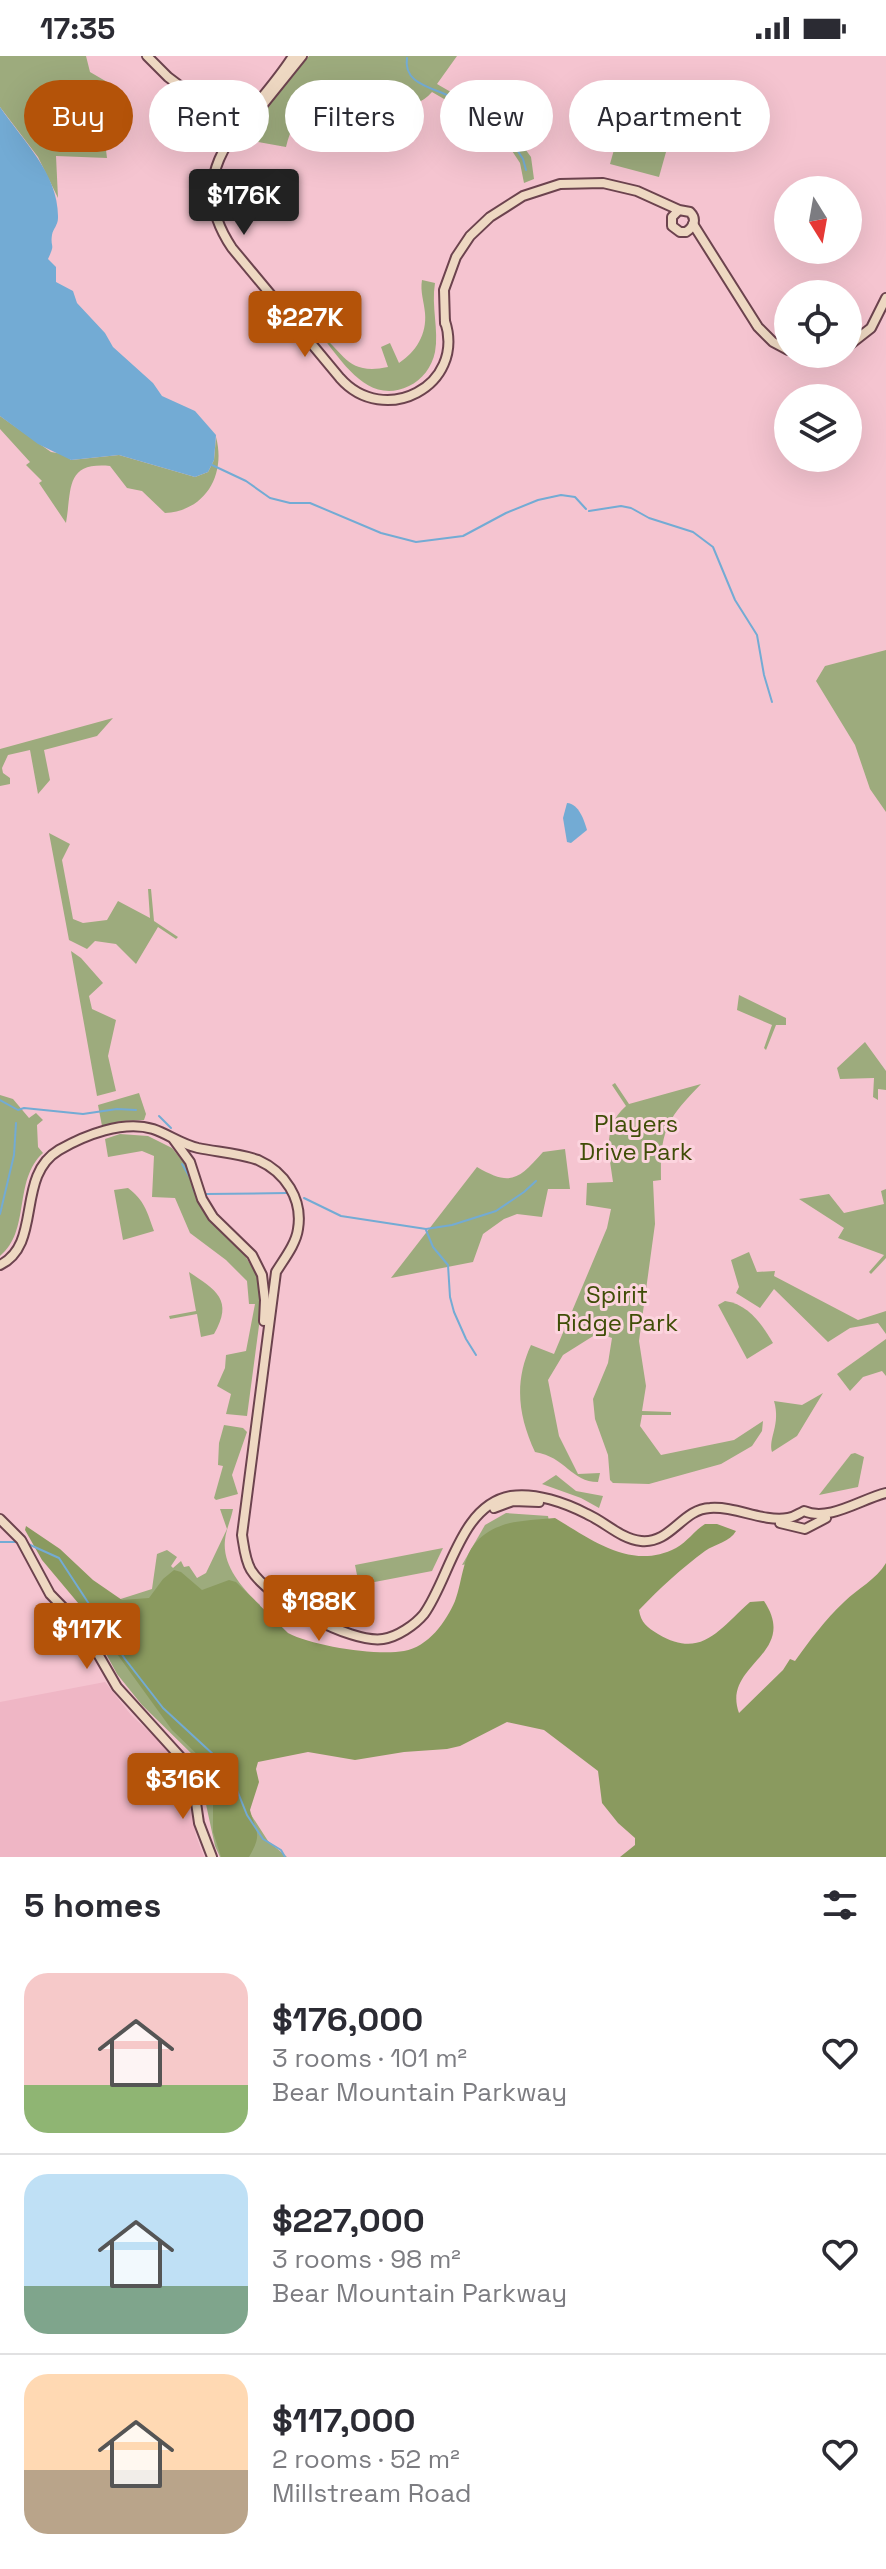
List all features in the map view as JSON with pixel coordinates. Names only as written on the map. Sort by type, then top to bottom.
[{"type":"street","points":[[147,56],[172,80]]},
{"type":"street","points":[[269,87],[293,56]]},
{"type":"street","points":[[269,97],[302,56]]},
{"type":"street","points":[[222,152],[213,176],[212,202],[217,222],[232,248],[336,372],[370,394],[392,396],[414,390],[430,376],[441,360],[445,341],[444,290],[456,257],[479,227],[516,200],[553,186],[589,182],[631,189],[663,203],[676,213],[692,213],[693,224],[701,240],[718,260],[758,327],[774,343]]},
{"type":"street","points":[[676,213],[674,228],[701,240]]},
{"type":"street","points":[[686,232],[693,224]]},
{"type":"street","points":[[862,335],[871,328],[886,298]]},
{"type":"street","points":[[0,1265],[19,1248],[34,1183],[49,1157],[121,1126],[150,1128],[190,1146],[261,1162],[279,1174],[292,1189],[299,1206],[298,1229],[276,1272],[242,1535],[245,1555],[251,1570],[266,1588],[338,1630],[363,1638],[383,1639],[408,1628],[423,1614],[470,1523],[492,1502],[513,1495],[532,1495],[574,1508],[628,1538],[643,1541],[658,1539],[672,1531],[692,1512],[709,1508],[797,1520],[805,1529],[812,1519],[886,1495]]},
{"type":"street","points":[[173,1139],[190,1162],[202,1199],[213,1217],[252,1255],[262,1275],[264,1318],[238,1534],[241,1556],[248,1572],[265,1592],[336,1634],[362,1643],[384,1643],[411,1632],[427,1617],[474,1526],[494,1507],[508,1502],[531,1501],[573,1512],[627,1542],[642,1545],[660,1543],[694,1517],[709,1512],[759,1522],[797,1520],[804,1511],[812,1519]]},
{"type":"street","points":[[0,1519],[23,1544],[50,1594],[83,1628],[109,1676],[180,1755],[190,1772],[199,1823],[212,1857]]},
{"type":"shaded area","points":[[105,1682],[131,1715],[168,1749],[188,1783],[196,1836],[204,1857],[0,1857],[0,1702]]},
{"type":"green space","points":[[0,56],[86,56],[90,72],[104,80],[24,80],[24,139],[0,107]]},
{"type":"green space","points":[[309,56],[457,56],[437,84],[440,86],[440,97],[432,92],[424,98],[424,80],[289,80]]},
{"type":"green space","points":[[285,85],[285,147],[269,144],[269,105]]},
{"type":"green space","points":[[34,152],[106,152],[107,158],[56,156],[58,198]]},
{"type":"green space","points":[[513,152],[527,152],[534,179],[524,183],[520,163]]},
{"type":"green space","points":[[613,152],[666,152],[659,177],[610,164]]},
{"type":"green space","points":[[422,280],[435,283],[436,344],[432,363],[422,377],[409,386],[394,391],[369,385],[347,368],[320,334],[348,361],[363,368],[388,367],[381,347],[390,343],[399,363],[411,354],[424,328]]},
{"type":"green space","points":[[0,416],[51,452],[63,454],[71,460],[119,455],[195,477],[208,472],[214,460],[216,437],[218,464],[215,477],[202,498],[179,511],[165,513],[142,491],[127,488],[110,466],[85,468],[73,480],[66,523],[39,483],[42,481],[26,465],[30,462],[0,429]]},
{"type":"green space","points":[[886,650],[886,812],[870,789],[855,745],[816,681],[825,666]]},
{"type":"green space","points":[[113,718],[97,736],[44,750],[50,780],[38,794],[30,750],[8,755],[2,768],[10,778],[10,784],[0,786],[0,749]]},
{"type":"green space","points":[[49,833],[70,844],[62,860],[73,919],[83,923],[107,920],[118,901],[150,918],[148,889],[151,889],[154,921],[178,937],[176,939],[158,927],[136,964],[116,944],[95,941],[87,949],[69,940]]},
{"type":"green space","points":[[71,951],[103,983],[89,996],[92,1009],[116,1020],[108,1056],[116,1091],[97,1096]]},
{"type":"green space","points":[[739,995],[786,1018],[786,1025],[776,1025],[766,1050],[764,1048],[772,1025],[737,1010]]},
{"type":"green space","points":[[865,1042],[886,1071],[886,1090],[878,1089],[878,1100],[873,1097],[874,1078],[840,1079],[837,1068]]},
{"type":"green space","points":[[615,1083],[629,1104],[701,1084],[668,1126],[662,1149],[661,1180],[653,1181],[655,1224],[639,1341],[646,1386],[642,1411],[671,1412],[671,1415],[642,1415],[640,1426],[661,1455],[734,1440],[763,1421],[762,1431],[752,1446],[721,1464],[649,1484],[613,1483],[610,1480],[608,1455],[595,1419],[593,1399],[608,1363],[612,1338],[598,1333],[563,1355],[548,1380],[559,1436],[578,1474],[600,1473],[598,1482],[581,1478],[554,1459],[535,1452],[525,1425],[520,1398],[522,1372],[531,1345],[554,1354],[607,1228],[611,1209],[586,1205],[587,1183],[613,1182],[610,1132],[618,1114],[626,1106],[612,1085]]},
{"type":"green space","points":[[139,1093],[146,1114],[144,1120],[102,1126],[98,1105]]},
{"type":"green space","points":[[0,1095],[13,1099],[29,1118],[36,1113],[43,1120],[37,1125],[38,1147],[43,1153],[28,1177],[16,1233],[10,1246],[0,1256]]},
{"type":"green space","points":[[120,1134],[148,1136],[172,1148],[188,1168],[198,1201],[207,1217],[242,1251],[257,1275],[262,1303],[247,1416],[226,1414],[231,1394],[217,1386],[225,1368],[226,1355],[246,1351],[255,1304],[249,1304],[247,1281],[226,1260],[190,1233],[175,1198],[152,1197],[154,1156],[142,1151],[108,1157],[105,1139]]},
{"type":"green space","points":[[565,1149],[570,1189],[548,1189],[542,1217],[517,1214],[504,1219],[483,1234],[473,1262],[391,1278],[477,1167],[498,1177],[514,1177],[527,1169],[543,1152]]},
{"type":"green space","points":[[128,1188],[144,1206],[154,1231],[123,1240],[114,1190]]},
{"type":"green space","points":[[886,1189],[886,1258],[871,1274],[869,1272],[884,1255],[838,1238],[844,1228],[799,1199],[829,1194],[844,1213],[884,1204],[881,1191]]},
{"type":"green space","points":[[749,1252],[757,1272],[775,1271],[774,1276],[858,1320],[886,1311],[886,1334],[878,1323],[850,1328],[828,1342],[774,1289],[760,1308],[736,1293],[739,1287],[731,1260]]},
{"type":"green space","points":[[189,1272],[207,1284],[222,1304],[220,1322],[214,1334],[201,1337],[197,1314],[170,1319],[169,1316],[196,1311]]},
{"type":"green space","points":[[725,1301],[747,1311],[773,1343],[747,1359],[718,1305]]},
{"type":"green space","points":[[886,1339],[886,1376],[882,1371],[863,1377],[850,1391],[837,1374]]},
{"type":"green space","points":[[823,1393],[797,1436],[772,1452],[776,1417],[774,1401],[802,1405]]},
{"type":"green space","points":[[224,1425],[243,1428],[247,1432],[232,1475],[238,1494],[216,1500],[223,1466],[218,1465]]},
{"type":"green space","points":[[851,1454],[864,1457],[858,1487],[819,1495]]},
{"type":"green space","points":[[556,1475],[576,1491],[603,1496],[599,1508],[542,1484]]},
{"type":"green space","points":[[220,1509],[233,1509],[225,1540],[230,1568],[260,1605],[246,1807],[268,1841],[287,1857],[220,1857],[196,1758],[142,1705],[117,1674],[83,1611],[152,1589],[157,1554],[167,1550],[177,1557],[171,1566],[173,1568],[181,1561],[197,1578],[206,1573],[227,1529]]},
{"type":"green space","points":[[506,1513],[548,1516],[554,1547],[462,1565],[485,1525]]},
{"type":"green space","points":[[555,1518],[613,1550],[644,1556],[676,1548],[705,1524],[717,1524],[736,1531],[688,1564],[639,1610],[643,1621],[658,1634],[687,1644],[709,1638],[750,1602],[764,1601],[773,1619],[773,1634],[767,1647],[740,1682],[736,1696],[739,1713],[783,1670],[790,1659],[795,1661],[830,1616],[886,1563],[886,1857],[620,1857],[635,1845],[635,1838],[602,1803],[598,1771],[544,1730],[507,1722],[460,1746],[447,1749],[355,1760],[308,1752],[258,1762],[259,1782],[250,1810],[257,1833],[256,1843],[249,1857],[221,1857],[213,1832],[213,1785],[204,1761],[172,1730],[94,1622],[42,1560],[25,1530],[26,1526],[60,1549],[93,1580],[122,1600],[149,1598],[174,1570],[181,1572],[202,1590],[229,1580],[236,1582],[288,1633],[299,1638],[328,1646],[392,1652],[413,1649],[441,1625],[455,1601],[469,1552],[487,1532],[505,1524]]},
{"type":"green space","points":[[443,1548],[432,1571],[359,1585],[355,1565]]},
{"type":"water","points":[[0,107],[24,140],[24,152],[33,152],[53,187],[58,218],[48,259],[56,267],[56,282],[73,291],[77,303],[105,333],[113,347],[153,383],[162,396],[195,411],[216,435],[214,460],[208,472],[195,477],[119,455],[71,460],[38,444],[0,416]]},
{"type":"water","points":[[567,803],[578,809],[587,830],[571,843],[567,842],[563,818]]},
{"type":"waterway","points":[[407,58],[407,67],[414,79],[440,92]]},
{"type":"waterway","points":[[519,152],[526,170]]},
{"type":"waterway","points":[[212,465],[246,481],[270,498],[290,503],[310,503],[381,533],[416,542],[463,536],[506,513],[538,500],[561,495],[575,497],[586,509]]},
{"type":"waterway","points":[[589,511],[621,506],[631,508],[649,518],[693,532],[713,547],[735,600],[757,635],[772,702]]},
{"type":"waterway","points":[[0,1100],[18,1110],[83,1114],[117,1109],[136,1110]]},
{"type":"waterway","points":[[159,1116],[171,1128]]},
{"type":"waterway","points":[[0,1214],[14,1155],[16,1123]]},
{"type":"waterway","points":[[182,1164],[194,1191]]},
{"type":"waterway","points":[[304,1198],[341,1216],[426,1229],[452,1225],[496,1211],[536,1181]]},
{"type":"waterway","points":[[206,1194],[287,1193]]},
{"type":"waterway","points":[[426,1230],[433,1247],[448,1265],[454,1312],[476,1355]]},
{"type":"waterway","points":[[0,1542],[17,1542]]},
{"type":"waterway","points":[[28,1544],[59,1558],[125,1659],[163,1708],[228,1768],[247,1815],[263,1839],[281,1850],[285,1857]]},
{"type":"park label","name":"Players Drive Park","points":[[636,1138]]},
{"type":"park label","name":"Spirit Ridge Park","points":[[617,1309]]}]
